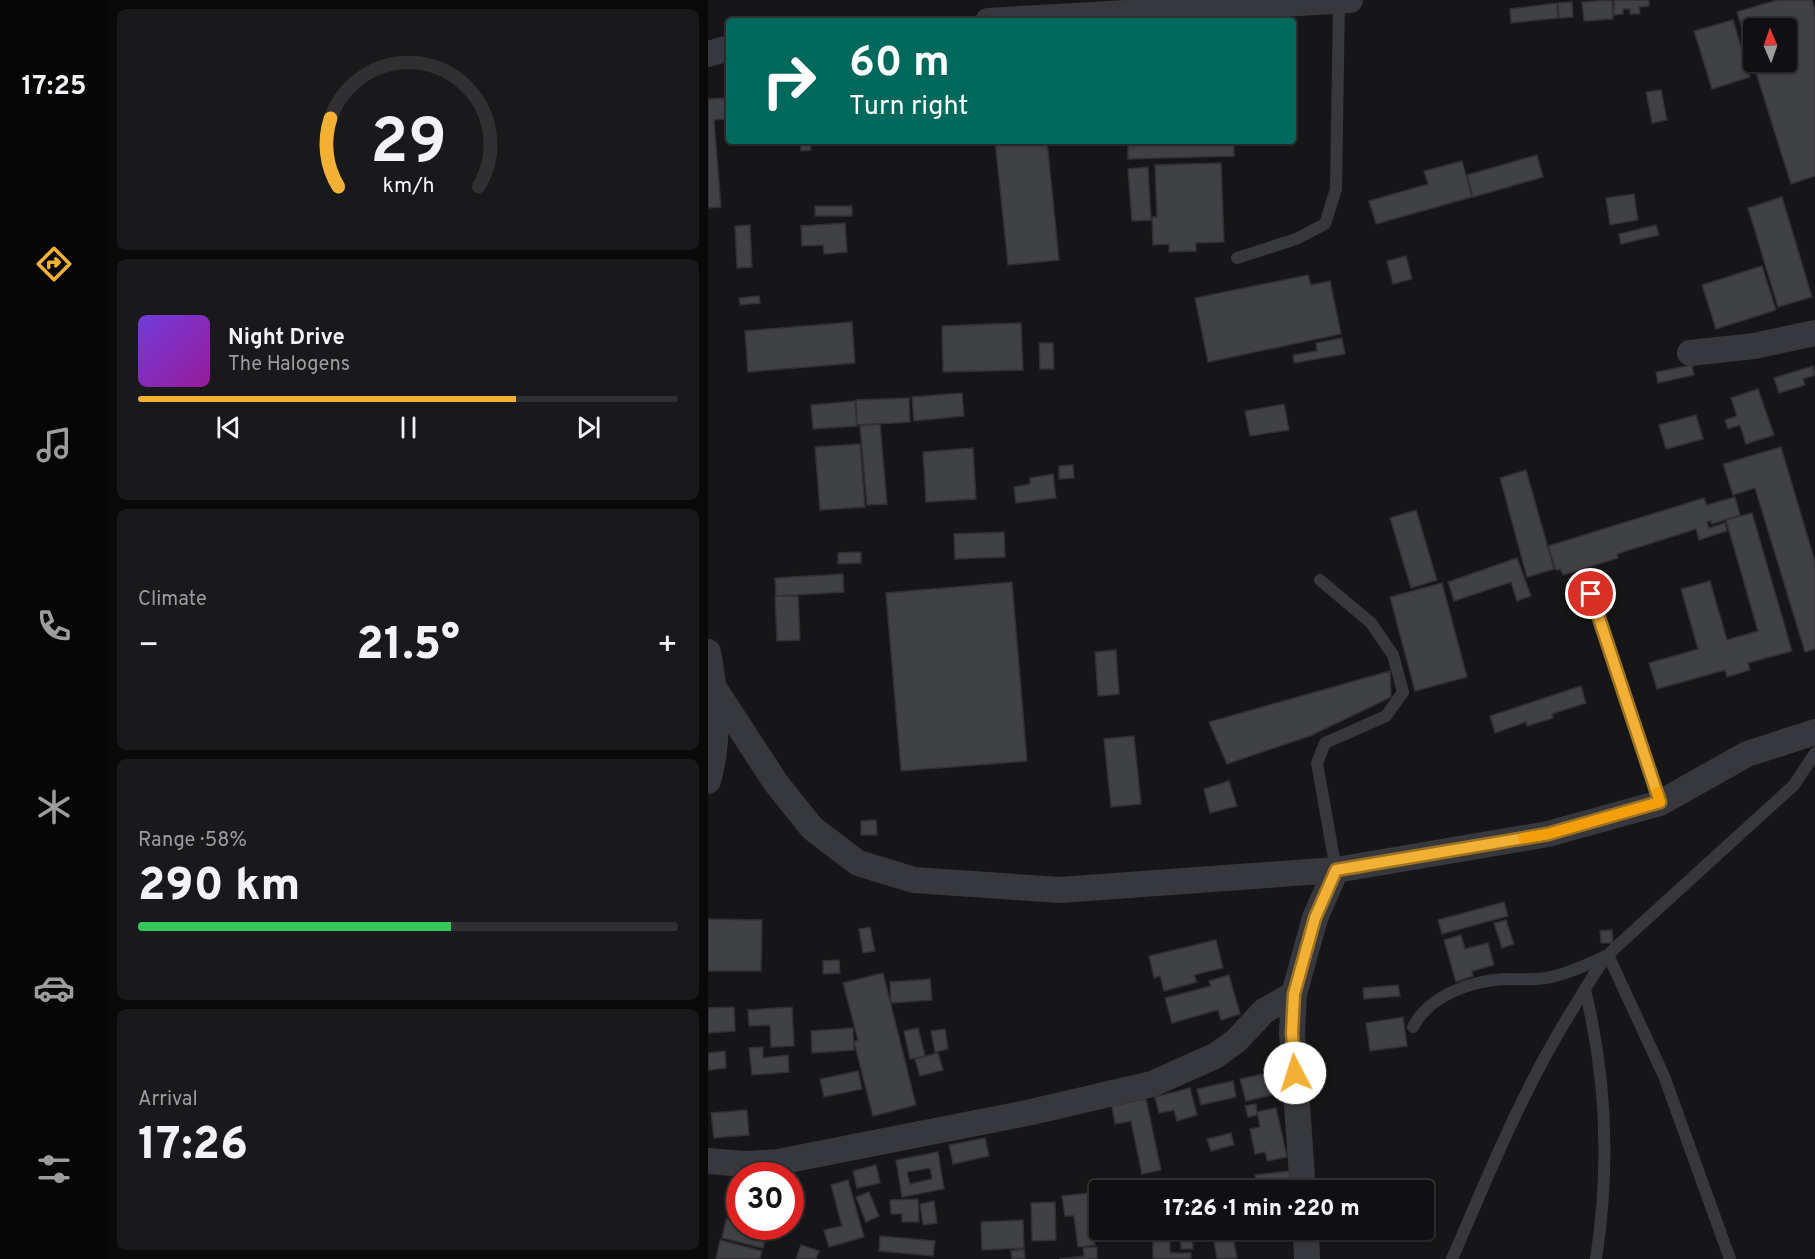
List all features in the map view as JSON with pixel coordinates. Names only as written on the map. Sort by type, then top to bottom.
[{"type":"street","points":[[1014,18],[1118,6],[1344,1]]},
{"type":"street","points":[[708,54],[726,49]]},
{"type":"street","points":[[1690,353],[1754,346],[1815,333]]},
{"type":"street","points":[[708,652],[716,691],[714,752],[708,781]]},
{"type":"street","points":[[716,691],[776,783],[812,828],[858,863],[914,880],[1060,890],[1336,870],[1548,834],[1660,802],[1747,754],[1815,732]]},
{"type":"street","points":[[1302,1180],[1292,1033],[1294,994],[1315,918],[1336,870]]},
{"type":"street","points":[[708,1161],[745,1164],[778,1162],[1027,1113],[1152,1084],[1215,1056],[1236,1041],[1264,1011],[1294,994]]},
{"type":"street","points":[[1306,1240],[1307,1259]]},
{"type":"lane","points":[[1237,258],[1296,239],[1325,224],[1336,189],[1344,1]]},
{"type":"lane","points":[[1320,580],[1371,623],[1393,655],[1403,692],[1386,716],[1325,743],[1317,763],[1336,870]]},
{"type":"lane","points":[[1591,594],[1660,802]]},
{"type":"lane","points":[[1452,1259],[1517,1107],[1544,1055],[1608,955],[1794,785],[1815,753]]},
{"type":"lane","points":[[1413,1027],[1430,1005],[1465,988],[1484,982],[1529,981],[1550,977],[1608,955]]},
{"type":"lane","points":[[1608,955],[1664,1076],[1730,1259]]},
{"type":"lane","points":[[1585,990],[1596,1033],[1603,1079],[1606,1132],[1596,1259]]},
{"type":"building","points":[[1612,0],[1613,19],[1584,21],[1582,2]]},
{"type":"building","points":[[1614,0],[1649,0],[1649,6],[1639,7],[1640,14],[1630,14],[1630,9],[1623,9],[1623,14],[1614,15]]},
{"type":"building","points":[[1777,0],[1812,0],[1815,10],[1815,176],[1791,184],[1756,72],[1797,72],[1797,18],[1743,18],[1743,31],[1737,12]]},
{"type":"building","points":[[1572,2],[1573,17],[1559,18],[1558,3]]},
{"type":"building","points":[[1557,3],[1558,18],[1511,23],[1510,9]]},
{"type":"building","points":[[1733,20],[1743,54],[1743,72],[1749,72],[1750,77],[1712,89],[1694,31]]},
{"type":"building","points":[[1661,90],[1667,120],[1652,123],[1646,92]]},
{"type":"building","points":[[726,98],[726,119],[714,120],[721,207],[708,208],[708,99]]},
{"type":"building","points":[[800,144],[810,144],[811,150],[801,151]]},
{"type":"building","points":[[995,144],[1047,144],[1059,260],[1008,265]]},
{"type":"building","points":[[1128,144],[1234,144],[1234,156],[1128,159]]},
{"type":"building","points":[[1537,155],[1543,177],[1473,197],[1467,175]]},
{"type":"building","points":[[1462,161],[1472,197],[1376,224],[1369,201],[1428,184],[1424,171]]},
{"type":"building","points":[[1221,163],[1224,242],[1196,243],[1196,251],[1169,252],[1169,244],[1153,245],[1152,217],[1157,217],[1155,165]]},
{"type":"building","points":[[1148,167],[1151,220],[1132,221],[1128,169]]},
{"type":"building","points":[[1634,194],[1638,220],[1610,225],[1606,198]]},
{"type":"building","points":[[1782,197],[1812,297],[1778,307],[1748,208]]},
{"type":"building","points":[[815,206],[852,206],[852,216],[815,216]]},
{"type":"building","points":[[845,223],[847,252],[824,254],[823,245],[802,246],[801,226]]},
{"type":"building","points":[[750,225],[752,267],[737,268],[735,226]]},
{"type":"building","points":[[1656,225],[1659,235],[1621,244],[1619,234]]},
{"type":"building","points":[[1406,256],[1412,279],[1393,284],[1387,261]]},
{"type":"building","points":[[1762,266],[1776,310],[1716,329],[1702,285]]},
{"type":"building","points":[[1308,275],[1311,285],[1330,281],[1341,334],[1208,362],[1195,298]]},
{"type":"building","points":[[759,296],[760,303],[740,305],[739,298]]},
{"type":"building","points":[[852,322],[855,363],[748,372],[745,331]]},
{"type":"building","points":[[1021,323],[1023,370],[943,372],[942,326]]},
{"type":"building","points":[[1342,338],[1345,354],[1294,363],[1293,355],[1317,351],[1316,343]]},
{"type":"building","points":[[1039,343],[1053,343],[1054,369],[1040,369]]},
{"type":"building","points":[[1692,365],[1694,375],[1658,383],[1656,372]]},
{"type":"building","points":[[1813,366],[1815,375],[1803,379],[1805,385],[1779,393],[1774,378]]},
{"type":"building","points":[[1758,389],[1774,435],[1746,444],[1740,425],[1728,429],[1725,420],[1737,416],[1731,398]]},
{"type":"building","points":[[962,393],[964,416],[914,421],[912,397]]},
{"type":"building","points":[[909,398],[910,422],[857,425],[856,400]]},
{"type":"building","points":[[855,401],[857,426],[813,429],[811,405]]},
{"type":"building","points":[[1284,404],[1289,430],[1250,436],[1245,411]]},
{"type":"building","points":[[1696,415],[1703,439],[1666,449],[1659,425]]},
{"type":"building","points":[[880,424],[887,504],[867,505],[860,426]]},
{"type":"building","points":[[860,444],[865,507],[820,510],[815,447]]},
{"type":"building","points":[[1781,447],[1815,562],[1815,649],[1805,652],[1755,488],[1733,495],[1723,464]]},
{"type":"building","points":[[973,448],[976,499],[926,502],[923,452]]},
{"type":"building","points":[[1073,465],[1074,478],[1059,479],[1059,466]]},
{"type":"building","points":[[1526,470],[1554,569],[1527,577],[1500,478]]},
{"type":"building","points":[[1053,474],[1056,498],[1016,503],[1014,487],[1030,484],[1030,478]]},
{"type":"building","points":[[1735,497],[1740,515],[1712,524],[1711,521],[1707,522],[1709,528],[1725,523],[1727,531],[1699,540],[1696,529],[1617,554],[1618,558],[1563,575],[1560,569],[1556,570],[1548,546],[1704,498],[1707,505]]},
{"type":"building","points":[[1416,510],[1437,580],[1411,588],[1390,518]]},
{"type":"building","points":[[1752,513],[1792,651],[1748,663],[1750,670],[1727,677],[1725,670],[1657,689],[1649,663],[1698,649],[1681,589],[1710,581],[1727,640],[1758,631],[1726,520]]},
{"type":"building","points":[[1004,532],[1005,557],[955,559],[954,534]]},
{"type":"building","points":[[861,552],[861,563],[838,564],[838,553]]},
{"type":"building","points":[[1517,558],[1531,596],[1517,601],[1511,582],[1454,601],[1448,582]]},
{"type":"building","points":[[843,574],[844,592],[776,596],[775,578]]},
{"type":"building","points":[[1012,582],[1027,761],[901,771],[886,593]]},
{"type":"building","points":[[1442,583],[1467,677],[1415,691],[1390,597]]},
{"type":"building","points":[[775,596],[798,596],[800,640],[777,641]]},
{"type":"building","points":[[1116,650],[1119,694],[1098,696],[1095,652]]},
{"type":"building","points":[[1390,671],[1391,697],[1310,736],[1227,764],[1209,722]]},
{"type":"building","points":[[1581,686],[1586,703],[1552,714],[1553,718],[1527,726],[1526,722],[1495,733],[1490,716]]},
{"type":"building","points":[[1134,736],[1141,804],[1111,807],[1104,739]]},
{"type":"building","points":[[1229,781],[1237,806],[1210,813],[1204,789]]},
{"type":"building","points":[[876,820],[877,835],[861,835],[861,821]]},
{"type":"building","points":[[1504,902],[1508,916],[1442,934],[1438,920]]},
{"type":"building","points":[[708,919],[762,920],[761,971],[708,971]]},
{"type":"building","points":[[1506,920],[1514,944],[1502,948],[1494,923]]},
{"type":"building","points":[[870,927],[875,951],[863,953],[859,929]]},
{"type":"building","points":[[1612,930],[1613,943],[1601,943],[1600,931]]},
{"type":"building","points":[[1461,935],[1465,949],[1488,943],[1494,965],[1472,971],[1473,976],[1456,982],[1444,940]]},
{"type":"building","points":[[1216,940],[1223,968],[1194,975],[1197,982],[1164,991],[1160,976],[1154,978],[1149,956]]},
{"type":"building","points":[[839,960],[840,973],[823,974],[823,961]]},
{"type":"building","points":[[883,973],[916,1105],[873,1116],[854,1042],[858,1040],[843,983]]},
{"type":"building","points":[[1229,975],[1240,1014],[1221,1020],[1218,1010],[1172,1023],[1165,998],[1211,986],[1209,981]]},
{"type":"building","points":[[930,979],[932,1000],[891,1003],[890,982]]},
{"type":"building","points":[[1398,985],[1400,996],[1364,999],[1363,988]]},
{"type":"building","points":[[734,1007],[735,1031],[708,1033],[708,1008]]},
{"type":"building","points":[[792,1007],[794,1046],[771,1047],[770,1025],[749,1026],[748,1010]]},
{"type":"building","points":[[1403,1017],[1407,1046],[1370,1051],[1366,1023]]},
{"type":"building","points":[[853,1028],[854,1050],[812,1053],[811,1031]]},
{"type":"building","points":[[918,1028],[925,1056],[910,1059],[904,1031]]},
{"type":"building","points":[[945,1029],[948,1049],[935,1052],[931,1031]]},
{"type":"building","points":[[763,1047],[763,1058],[788,1055],[789,1072],[752,1075],[749,1048]]},
{"type":"building","points":[[725,1051],[726,1068],[708,1070],[708,1053]]},
{"type":"building","points":[[938,1053],[943,1070],[920,1076],[915,1059]]},
{"type":"building","points":[[858,1071],[862,1089],[824,1097],[820,1079]]},
{"type":"building","points":[[1275,1071],[1280,1093],[1246,1101],[1240,1079]]},
{"type":"building","points":[[1233,1081],[1236,1097],[1201,1105],[1197,1089]]},
{"type":"building","points":[[1190,1088],[1197,1115],[1177,1121],[1174,1110],[1159,1113],[1155,1097]]},
{"type":"building","points":[[1146,1099],[1161,1170],[1142,1174],[1131,1121],[1115,1124],[1112,1106]]},
{"type":"building","points":[[1256,1104],[1257,1115],[1248,1117],[1245,1106]]},
{"type":"building","points":[[1276,1108],[1287,1157],[1267,1161],[1265,1152],[1255,1154],[1250,1129],[1260,1127],[1257,1112]]},
{"type":"building","points":[[747,1110],[749,1135],[714,1138],[711,1113]]},
{"type":"building","points":[[1231,1133],[1234,1145],[1211,1151],[1207,1139]]},
{"type":"building","points":[[985,1138],[989,1156],[953,1164],[949,1145]]},
{"type":"building","points":[[938,1152],[944,1189],[902,1197],[896,1160]],"holes":[[[930,1168],[932,1179],[910,1184],[907,1172]]]},
{"type":"building","points":[[876,1165],[880,1183],[857,1188],[853,1171]]},
{"type":"building","points":[[1289,1171],[1290,1180],[1256,1180],[1255,1175]]},
{"type":"building","points":[[848,1180],[864,1237],[829,1247],[824,1230],[842,1226],[831,1185]]},
{"type":"building","points":[[869,1192],[879,1216],[866,1222],[856,1197]]},
{"type":"building","points":[[1089,1193],[1089,1240],[1094,1240],[1095,1245],[1078,1247],[1074,1216],[1065,1216],[1062,1196]]},
{"type":"building","points":[[918,1199],[919,1222],[902,1222],[902,1214],[891,1214],[890,1200]]},
{"type":"building","points":[[934,1201],[937,1223],[923,1225],[920,1204]]},
{"type":"building","points":[[1055,1202],[1056,1240],[1032,1241],[1031,1203]]},
{"type":"building","points":[[726,1219],[726,1239],[722,1238]]},
{"type":"building","points":[[1023,1220],[1024,1248],[982,1250],[981,1222]]},
{"type":"building","points":[[880,1236],[935,1241],[933,1256],[879,1251]]},
{"type":"building","points":[[720,1240],[762,1251],[760,1259],[716,1259]]},
{"type":"building","points":[[730,1240],[765,1240],[763,1248]]},
{"type":"building","points":[[1153,1240],[1170,1240],[1170,1253],[1191,1253],[1191,1259],[1153,1259]]},
{"type":"building","points":[[1181,1240],[1193,1240],[1193,1249],[1181,1249]]},
{"type":"building","points":[[1214,1240],[1234,1240],[1237,1258],[1217,1259]]},
{"type":"building","points":[[801,1245],[819,1251],[816,1259],[796,1259]]},
{"type":"building","points":[[1097,1247],[1097,1259],[1059,1259],[1084,1256],[1083,1248]]},
{"type":"building","points":[[1024,1249],[1025,1259],[1012,1259],[1011,1251]]},
{"type":"slow traffic","points":[[1523,838],[1548,834],[1660,802],[1657,792]]},
{"type":"route","points":[[1295,1073],[1292,1033],[1294,994],[1315,918],[1336,870],[1548,834],[1660,802],[1591,594]]}]
